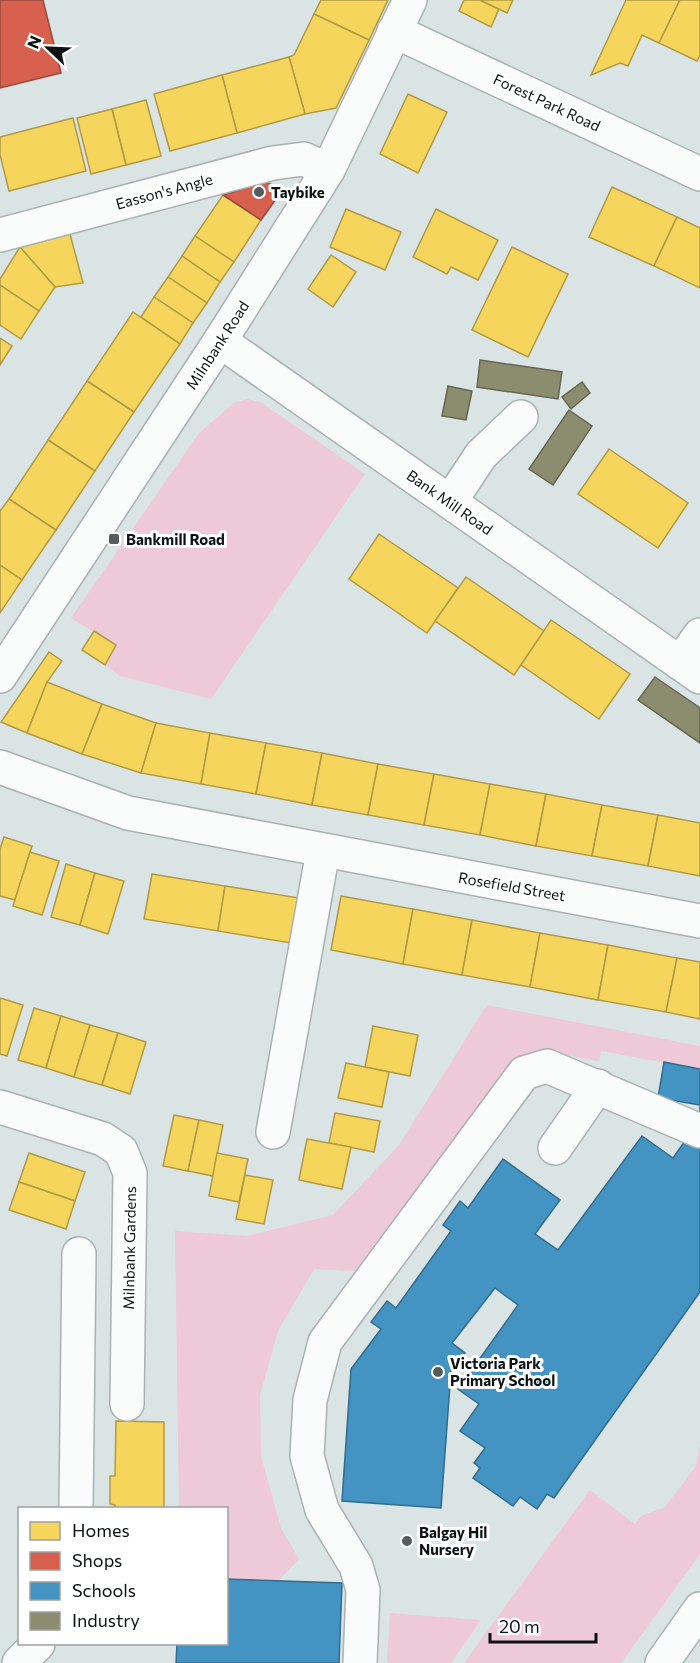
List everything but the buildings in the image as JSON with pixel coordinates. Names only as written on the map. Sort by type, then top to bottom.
[{"type":"street","name":"Milnbank Road","points":[[0,676],[220,341],[328,170],[410,0]]},
{"type":"street","name":"Forest Park Road","points":[[394,31],[700,174]]},
{"type":"street","name":"Easson's Angle","points":[[0,235],[273,163],[304,159],[328,170]]},
{"type":"street","name":"Bank Mill Road","points":[[220,341],[690,670],[700,635]]},
{"type":"street","points":[[450,502],[481,455],[521,417]]},
{"type":"street","name":"Rosefield Street","points":[[0,767],[128,813],[323,852],[700,921]]},
{"type":"street","points":[[273,1132],[323,852]]},
{"type":"street","points":[[360,1663],[363,1590],[356,1566],[322,1510],[307,1456],[310,1400],[325,1342],[524,1073],[547,1066],[700,1131]]},
{"type":"street","points":[[555,1148],[598,1086]]},
{"type":"street","name":"Milnbank Gardens","points":[[0,1107],[103,1139],[121,1151],[130,1173],[127,1404]]},
{"type":"street","points":[[75,1507],[79,1254]]},
{"type":"street","points":[[662,1663],[700,1609]]},
{"type":"street","points":[[20,1663],[37,1645]]},
{"type":"shaded area","points":[[248,399],[262,403],[365,474],[211,699],[120,676],[105,665],[116,645],[71,618],[199,433],[234,403]]},
{"type":"shaded area","points":[[487,1005],[700,1046],[700,1069],[601,1051],[599,1061],[547,1053],[526,1058],[501,1075],[355,1271],[314,1269],[278,1331],[260,1395],[261,1456],[281,1528],[299,1559],[278,1581],[228,1579],[228,1507],[179,1507],[175,1231],[247,1236],[333,1215],[399,1145]]},
{"type":"shaded area","points":[[700,1445],[700,1554],[621,1663],[464,1663],[590,1490],[635,1524],[641,1516],[665,1507],[696,1466]]},
{"type":"shaded area","points":[[390,1613],[481,1620],[451,1663],[389,1663],[387,1662]]},
{"type":"place","name":"Taybike","points":[[259,192]]},
{"type":"place","name":"Bankmill Road","points":[[114,539]]},
{"type":"place","name":"Victoria Park Primary School","points":[[438,1372]]},
{"type":"place","name":"Balgay Hil Nursery","points":[[407,1541]]}]
